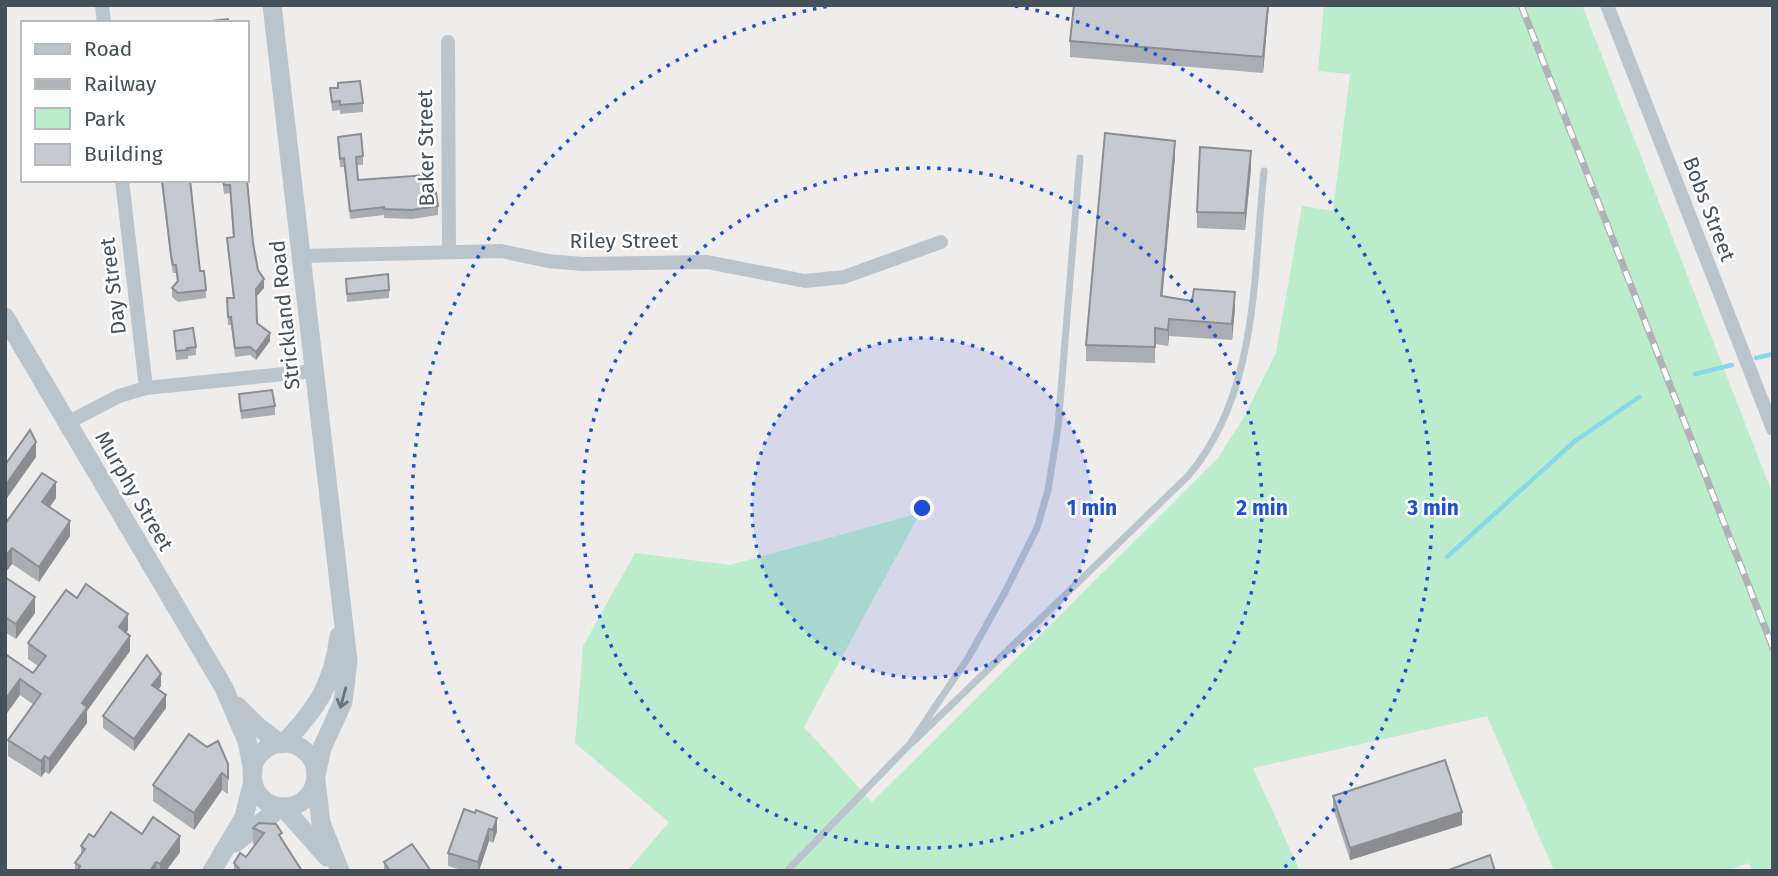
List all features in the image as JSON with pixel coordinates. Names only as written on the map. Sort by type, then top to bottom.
[{"type":"street","name":"Strickland Road","points":[[272,5],[341,621],[348,661],[339,714],[320,756],[316,778]]},
{"type":"street","name":"Bobs Street","points":[[1607,5],[1773,429]]},
{"type":"street","name":"Baker Street","points":[[448,42],[449,252]]},
{"type":"street","name":"Day Street","points":[[122,182],[146,388]]},
{"type":"street","name":"Riley Street","points":[[301,256],[501,251],[548,261],[582,264],[707,262],[815,281],[844,277],[940,242]]},
{"type":"street","name":"Murphy Street","points":[[5,317],[224,688],[247,741],[253,776]]},
{"type":"street","points":[[67,423],[119,396],[146,388],[314,371]]},
{"type":"street","name":"Strickland Road","points":[[283,743],[322,698],[332,675],[341,621]]},
{"type":"street","name":"Murphy Street","points":[[224,688],[250,720],[283,743]]},
{"type":"street","points":[[212,871],[224,855],[244,817],[253,776],[262,753],[283,743],[307,752],[316,778],[321,823],[340,871]]},
{"type":"street","points":[[253,776],[263,799],[282,807],[340,871]]},
{"type":"street","points":[[224,855],[282,807],[304,800],[316,778]]},
{"type":"lane","points":[[910,744],[956,677],[1005,592],[1044,509],[1058,427],[1080,159]]},
{"type":"lane","points":[[787,871],[910,744],[1188,476],[1216,440],[1235,396],[1246,351],[1264,172]]},
{"type":"green space","points":[[1324,5],[1582,5],[1773,495],[1773,871],[1753,871],[1749,863],[1727,871],[1554,871],[1487,716],[1253,768],[1300,871],[627,871],[669,822],[575,743],[583,646],[635,553],[730,565],[920,513],[804,727],[872,802],[1218,458],[1244,417],[1276,353],[1302,206],[1333,211],[1350,74],[1318,71]]},
{"type":"building","points":[[1074,5],[1268,5],[1263,57],[1070,41]]},
{"type":"building","points":[[360,81],[363,103],[340,105],[340,101],[332,102],[330,88],[338,88],[338,83]]},
{"type":"building","points":[[1105,133],[1175,141],[1161,296],[1192,301],[1194,289],[1235,292],[1232,324],[1169,319],[1168,330],[1155,328],[1155,347],[1086,345]]},
{"type":"building","points":[[361,134],[363,156],[356,157],[358,180],[427,175],[429,194],[436,193],[438,206],[412,210],[384,207],[350,211],[344,158],[340,159],[338,137]]},
{"type":"building","points":[[1200,147],[1251,151],[1245,213],[1197,212]]},
{"type":"building","points":[[162,182],[190,182],[200,271],[204,271],[206,290],[178,293],[172,288],[178,281],[176,265],[173,265]]},
{"type":"building","points":[[223,182],[247,182],[253,243],[258,270],[264,279],[256,289],[257,323],[270,333],[256,352],[250,347],[235,348],[231,317],[228,317],[227,298],[234,298],[227,238],[234,237],[230,185],[224,185]]},
{"type":"building","points":[[388,274],[389,290],[347,294],[346,279]]},
{"type":"building","points":[[193,328],[196,347],[176,351],[174,331]]},
{"type":"building","points":[[272,390],[275,406],[241,411],[239,394]]},
{"type":"building","points":[[30,430],[36,442],[5,486],[5,465]]},
{"type":"building","points":[[42,473],[56,482],[42,502],[70,521],[39,567],[12,548],[5,557],[5,524]]},
{"type":"building","points":[[5,577],[35,597],[16,624],[5,617]]},
{"type":"building","points":[[86,584],[128,614],[119,627],[130,636],[82,703],[87,707],[49,759],[45,756],[41,761],[8,740],[41,694],[20,679],[5,700],[5,654],[33,673],[46,656],[28,643],[66,590],[77,598]]},
{"type":"building","points":[[147,655],[161,674],[152,685],[166,695],[134,739],[103,716]]},
{"type":"building","points":[[189,734],[207,747],[218,741],[228,764],[228,778],[222,773],[194,813],[153,785]]},
{"type":"building","points":[[1445,760],[1462,812],[1350,848],[1333,796]]},
{"type":"building","points":[[464,809],[475,813],[476,810],[497,818],[493,830],[489,829],[478,862],[448,853]]},
{"type":"building","points":[[111,812],[142,834],[153,817],[180,836],[160,864],[156,862],[150,871],[78,871],[80,866],[75,863],[85,849],[81,846],[89,834],[94,837]]},
{"type":"building","points":[[259,823],[276,824],[282,833],[279,835],[302,871],[241,871],[234,863],[240,853],[246,857],[264,833],[253,828]]},
{"type":"building","points":[[412,844],[431,871],[390,871],[384,862]]},
{"type":"building","points":[[1490,855],[1495,871],[1446,871]]},
{"type":"waterway","points":[[1756,358],[1773,354]]},
{"type":"waterway","points":[[1695,374],[1732,365]]},
{"type":"waterway","points":[[1447,557],[1575,441],[1639,397]]},
{"type":"railway","points":[[1521,5],[1773,648]]}]
